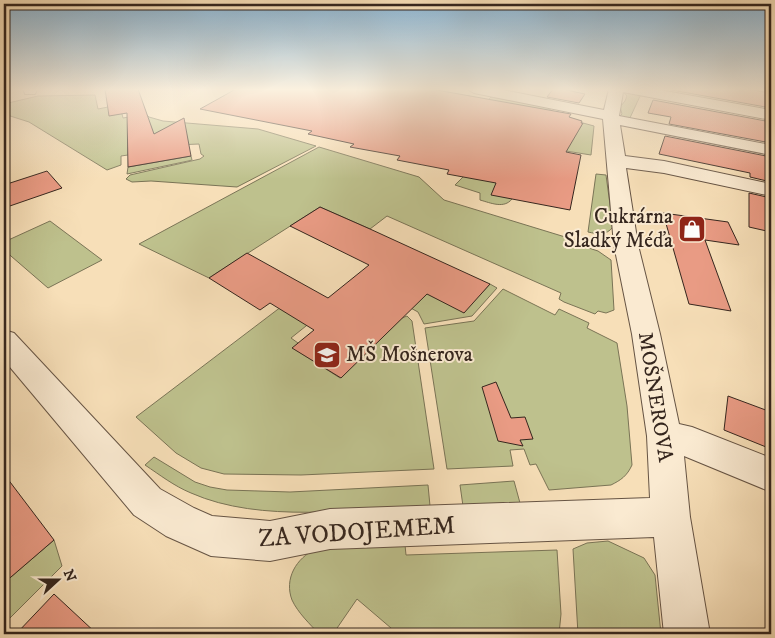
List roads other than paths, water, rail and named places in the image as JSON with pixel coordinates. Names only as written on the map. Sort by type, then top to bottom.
[{"type":"street","name":"MOŠNEROVA","points":[[614,119],[626,245],[646,334],[664,436],[671,517],[688,634]]},
{"type":"street","points":[[654,119],[771,150]]},
{"type":"street","points":[[617,161],[664,167],[771,190]]},
{"type":"street","name":"ZA VODOJEMEM","points":[[4,341],[147,502],[180,522],[211,536],[270,541],[330,529],[557,519],[671,517]]},
{"type":"street","points":[[664,436],[692,443],[771,475]]},
{"type":"place","name":"Cukrárna Sladký Méďa","points":[[692,229]]},
{"type":"place","name":"MŠ Mošnerova","points":[[327,355]]}]
